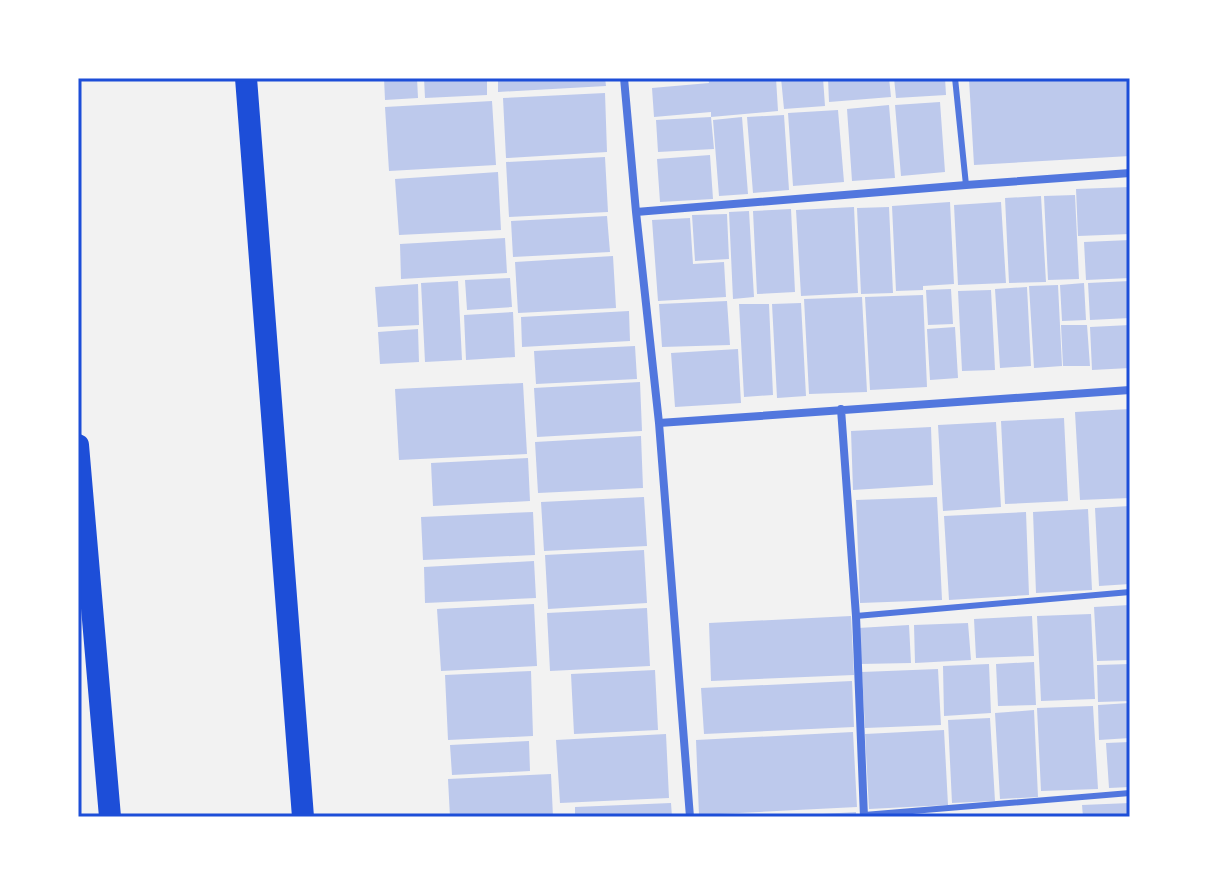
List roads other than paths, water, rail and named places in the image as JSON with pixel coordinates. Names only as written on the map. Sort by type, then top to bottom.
[{"type":"highway","points":[[246,78],[303,817]]},
{"type":"highway","points":[[78,445],[110,817]]},
{"type":"street","points":[[624,78],[659,423],[690,817]]},
{"type":"street","points":[[636,212],[1130,173]]},
{"type":"street","points":[[659,423],[1130,390]]},
{"type":"street","points":[[841,409],[856,616],[864,816]]},
{"type":"lane","points":[[955,78],[966,185]]},
{"type":"lane","points":[[856,616],[1130,592]]},
{"type":"lane","points":[[864,816],[1130,793]]}]
